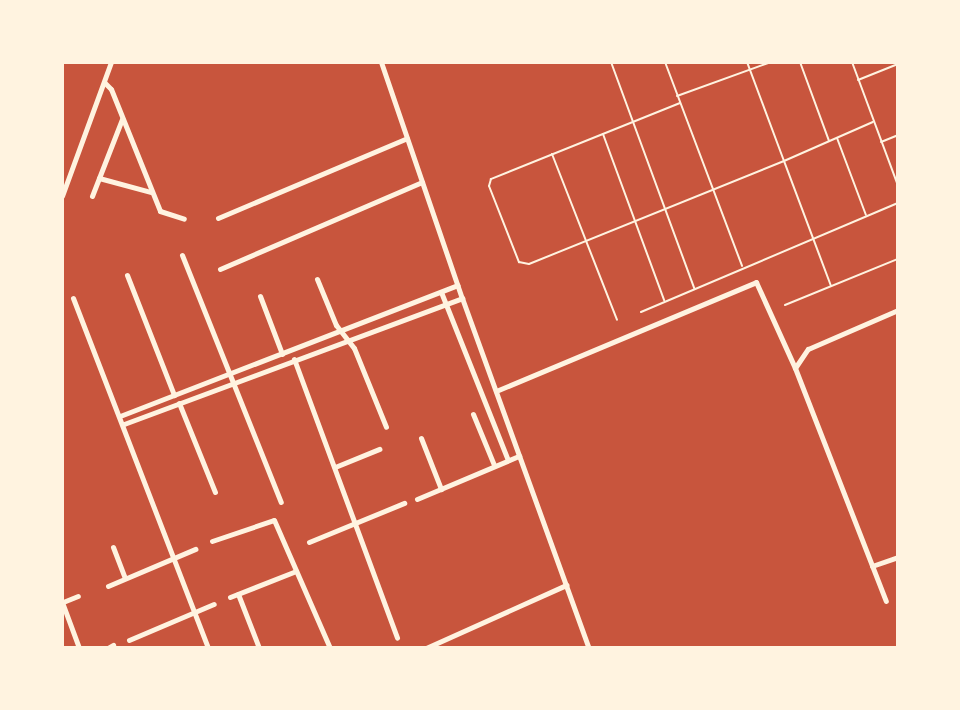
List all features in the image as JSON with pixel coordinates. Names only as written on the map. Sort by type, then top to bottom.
[{"type":"street","points":[[62,196],[112,62]]},
{"type":"street","points":[[381,62],[462,298],[589,648]]},
{"type":"street","points":[[104,83],[111,89],[162,213],[184,219]]},
{"type":"street","points":[[92,196],[122,118]]},
{"type":"street","points":[[218,218],[407,138]]},
{"type":"street","points":[[99,178],[152,192]]},
{"type":"street","points":[[220,269],[422,182]]},
{"type":"street","points":[[182,255],[281,502]]},
{"type":"street","points":[[127,274],[174,395]]},
{"type":"street","points":[[317,279],[340,330],[348,339],[386,428]]},
{"type":"street","points":[[496,390],[755,282],[762,289],[795,368],[886,601]]},
{"type":"street","points":[[120,416],[458,285]]},
{"type":"street","points":[[441,292],[508,460]]},
{"type":"street","points":[[260,296],[282,354]]},
{"type":"street","points":[[73,298],[124,424],[208,648]]},
{"type":"street","points":[[124,424],[294,359],[462,298]]},
{"type":"street","points":[[795,368],[808,349],[898,310]]},
{"type":"street","points":[[294,359],[397,638]]},
{"type":"street","points":[[179,403],[214,492]]},
{"type":"street","points":[[473,414],[494,465]]},
{"type":"street","points":[[421,438],[441,489]]},
{"type":"street","points":[[335,467],[379,449]]},
{"type":"street","points":[[417,499],[519,456]]},
{"type":"street","points":[[309,542],[404,503]]},
{"type":"street","points":[[212,541],[272,519],[330,648]]},
{"type":"street","points":[[113,547],[125,578]]},
{"type":"street","points":[[108,586],[195,549]]},
{"type":"street","points":[[872,566],[898,557]]},
{"type":"street","points":[[230,597],[296,571]]},
{"type":"street","points":[[426,648],[566,585]]},
{"type":"street","points":[[238,594],[258,648]]},
{"type":"street","points":[[78,596],[62,602],[79,648]]},
{"type":"street","points":[[129,640],[214,604]]},
{"type":"path","points":[[611,62],[694,288]]},
{"type":"path","points":[[665,62],[743,267]]},
{"type":"path","points":[[746,62],[831,286]]},
{"type":"path","points":[[677,96],[771,62]]},
{"type":"path","points":[[800,62],[829,142]]},
{"type":"path","points":[[852,62],[880,142],[898,186]]},
{"type":"path","points":[[858,80],[898,64]]},
{"type":"path","points":[[680,103],[496,176],[488,183],[517,259],[521,264],[529,264],[713,191],[873,122]]},
{"type":"path","points":[[602,134],[664,301]]},
{"type":"path","points":[[880,142],[898,135]]},
{"type":"path","points":[[837,138],[866,216]]},
{"type":"path","points":[[552,154],[617,320]]},
{"type":"path","points":[[641,312],[813,237],[898,203]]},
{"type":"path","points":[[785,305],[898,259]]}]
